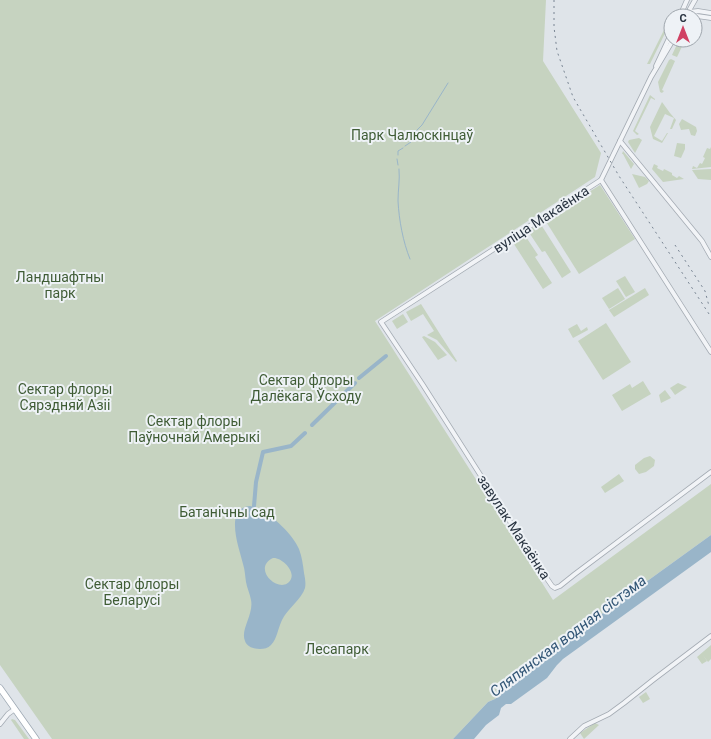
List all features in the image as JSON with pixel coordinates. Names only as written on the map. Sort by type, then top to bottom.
[{"type":"main road","points":[[0,688],[36,739]]},
{"type":"street","name":"вуліца Макаёнка","points":[[653,74],[664,48]]},
{"type":"street","name":"вуліца Макаёнка","points":[[381,322],[601,180],[653,74],[668,48]]},
{"type":"street","points":[[620,142],[702,240],[711,257]]},
{"type":"street","points":[[601,180],[711,352]]},
{"type":"street","name":"завулак Макаёнка","points":[[381,322],[555,588],[560,586],[711,472]]},
{"type":"street","points":[[570,739],[584,726],[609,714],[711,636]]},
{"type":"street","points":[[0,724],[14,709]]},
{"type":"green space","name":"Батанічны сад","points":[[0,0],[546,0],[543,61],[601,153],[595,177],[375,321],[553,600],[711,484],[711,535],[531,665],[499,696],[488,702],[453,739],[52,739],[0,665]]},
{"type":"green space","points":[[663,32],[663,37],[650,64],[647,64]]},
{"type":"green space","points":[[675,48],[681,48],[677,57],[672,55]]},
{"type":"green space","points":[[671,59],[675,61],[662,93],[660,92],[658,82],[669,60]]},
{"type":"green space","points":[[650,95],[655,100],[651,98],[635,131],[639,134],[637,135],[633,131]]},
{"type":"green space","points":[[662,102],[676,120],[672,129],[670,129],[674,118],[665,114],[654,136],[662,141],[668,133],[662,143],[653,139],[650,127]]},
{"type":"green space","points":[[682,119],[696,127],[697,131],[695,136],[691,135],[689,129],[681,130],[679,124]]},
{"type":"green space","points":[[639,138],[642,140],[635,153],[628,142],[629,140]]},
{"type":"green space","points":[[677,143],[685,144],[685,149],[681,158],[674,156]]},
{"type":"green space","points":[[711,147],[711,167],[692,169],[693,166],[697,168],[700,163],[702,164],[707,148],[710,149]]},
{"type":"green space","points":[[623,151],[634,164],[631,169],[622,154]]},
{"type":"green space","points":[[654,164],[658,166],[657,168],[663,171],[664,169],[672,173],[672,175],[677,178],[679,176],[684,179],[663,182],[652,169]]},
{"type":"green space","points":[[711,169],[711,180],[698,179],[692,170]]},
{"type":"green space","points":[[632,174],[645,177],[649,181],[647,184],[639,188]]},
{"type":"green space","points":[[600,185],[635,239],[579,274],[545,220]]},
{"type":"green space","points":[[540,223],[571,272],[562,278],[545,251],[542,252],[528,231]]},
{"type":"green space","points":[[524,234],[538,255],[535,257],[552,283],[543,289],[512,241]]},
{"type":"green space","points":[[625,276],[635,292],[626,297],[616,281]]},
{"type":"green space","points":[[618,288],[625,299],[609,309],[602,298]]},
{"type":"green space","points":[[645,288],[649,295],[614,317],[609,310]]},
{"type":"green space","points":[[421,304],[457,361],[456,362],[437,340],[427,335],[434,331],[423,314],[411,321],[406,312]]},
{"type":"green space","points":[[403,314],[408,322],[397,329],[392,321]]},
{"type":"green space","points":[[606,323],[631,362],[603,380],[578,341]]},
{"type":"green space","points":[[577,324],[581,331],[587,327],[588,330],[573,338],[568,329]]},
{"type":"green space","points":[[424,336],[435,342],[447,355],[438,360],[422,337]]},
{"type":"green space","points":[[643,381],[651,394],[622,411],[612,395],[630,384],[632,388]]},
{"type":"green space","points":[[678,383],[687,387],[675,395],[670,388]]},
{"type":"green space","points":[[665,390],[671,398],[661,403],[659,395]]},
{"type":"green space","points":[[650,456],[655,460],[654,466],[646,472],[639,474],[635,469],[635,465],[644,458]]},
{"type":"green space","points":[[619,474],[624,481],[605,493],[601,487]]},
{"type":"green space","points":[[711,645],[711,659],[708,662],[703,655],[707,661],[702,664],[697,657]]},
{"type":"green space","points":[[646,692],[650,699],[643,703],[639,697]]},
{"type":"green space","points":[[11,720],[15,720],[29,739],[24,739]]},
{"type":"green space","points":[[595,723],[599,725],[584,739],[580,733]]},
{"type":"water","points":[[250,506],[264,512],[279,523],[291,536],[299,549],[305,579],[305,588],[303,592],[284,616],[273,643],[269,647],[263,649],[255,649],[249,646],[244,637],[244,632],[251,611],[251,598],[246,584],[244,568],[235,530],[237,514],[242,508]],"holes":[[[273,558],[283,562],[291,572],[291,579],[287,584],[281,585],[275,583],[266,574],[265,568],[267,563]]]},
{"type":"water","points":[[711,535],[711,552],[563,659],[547,678],[511,704],[506,704],[501,708],[499,715],[486,725],[474,739],[453,739],[488,702],[499,696],[500,691],[515,680],[527,668]]},
{"type":"waterway","points":[[415,132],[422,125],[448,83]]},
{"type":"waterway","points":[[405,146],[411,142],[414,135]]},
{"type":"waterway","points":[[398,155],[398,151],[403,148]]},
{"type":"waterway","points":[[397,159],[398,165]]},
{"type":"waterway","points":[[399,169],[399,216],[403,238],[410,259]]},
{"type":"waterway","points":[[359,378],[386,356]]},
{"type":"waterway","points":[[312,425],[355,383]]},
{"type":"waterway","points":[[254,506],[256,482],[263,452],[291,446],[305,433]]},
{"type":"railway","points":[[554,0],[554,27],[557,51],[573,97],[619,176],[711,317]]},
{"type":"railway","points":[[675,245],[705,291],[709,306]]},
{"type":"park label","name":"Парк Чалюскінцаў","points":[[412,135]]},
{"type":"park label","name":"Ландшафтны парк","points":[[60,286]]},
{"type":"park label","name":"Сектар флоры Далёкага Ўсходу","points":[[306,388]]},
{"type":"park label","name":"Сектар флоры Сярэдняй Азіі","points":[[65,398]]},
{"type":"park label","name":"Сектар флоры Паўночнай Амерыкі","points":[[194,430]]},
{"type":"park label","name":"Сектар флоры Беларусі","points":[[132,592]]},
{"type":"park label","name":"Лесапарк","points":[[337,649]]},
{"type":"water label","name":"Сляпянская водная сістэма","points":[[568,636]]}]
